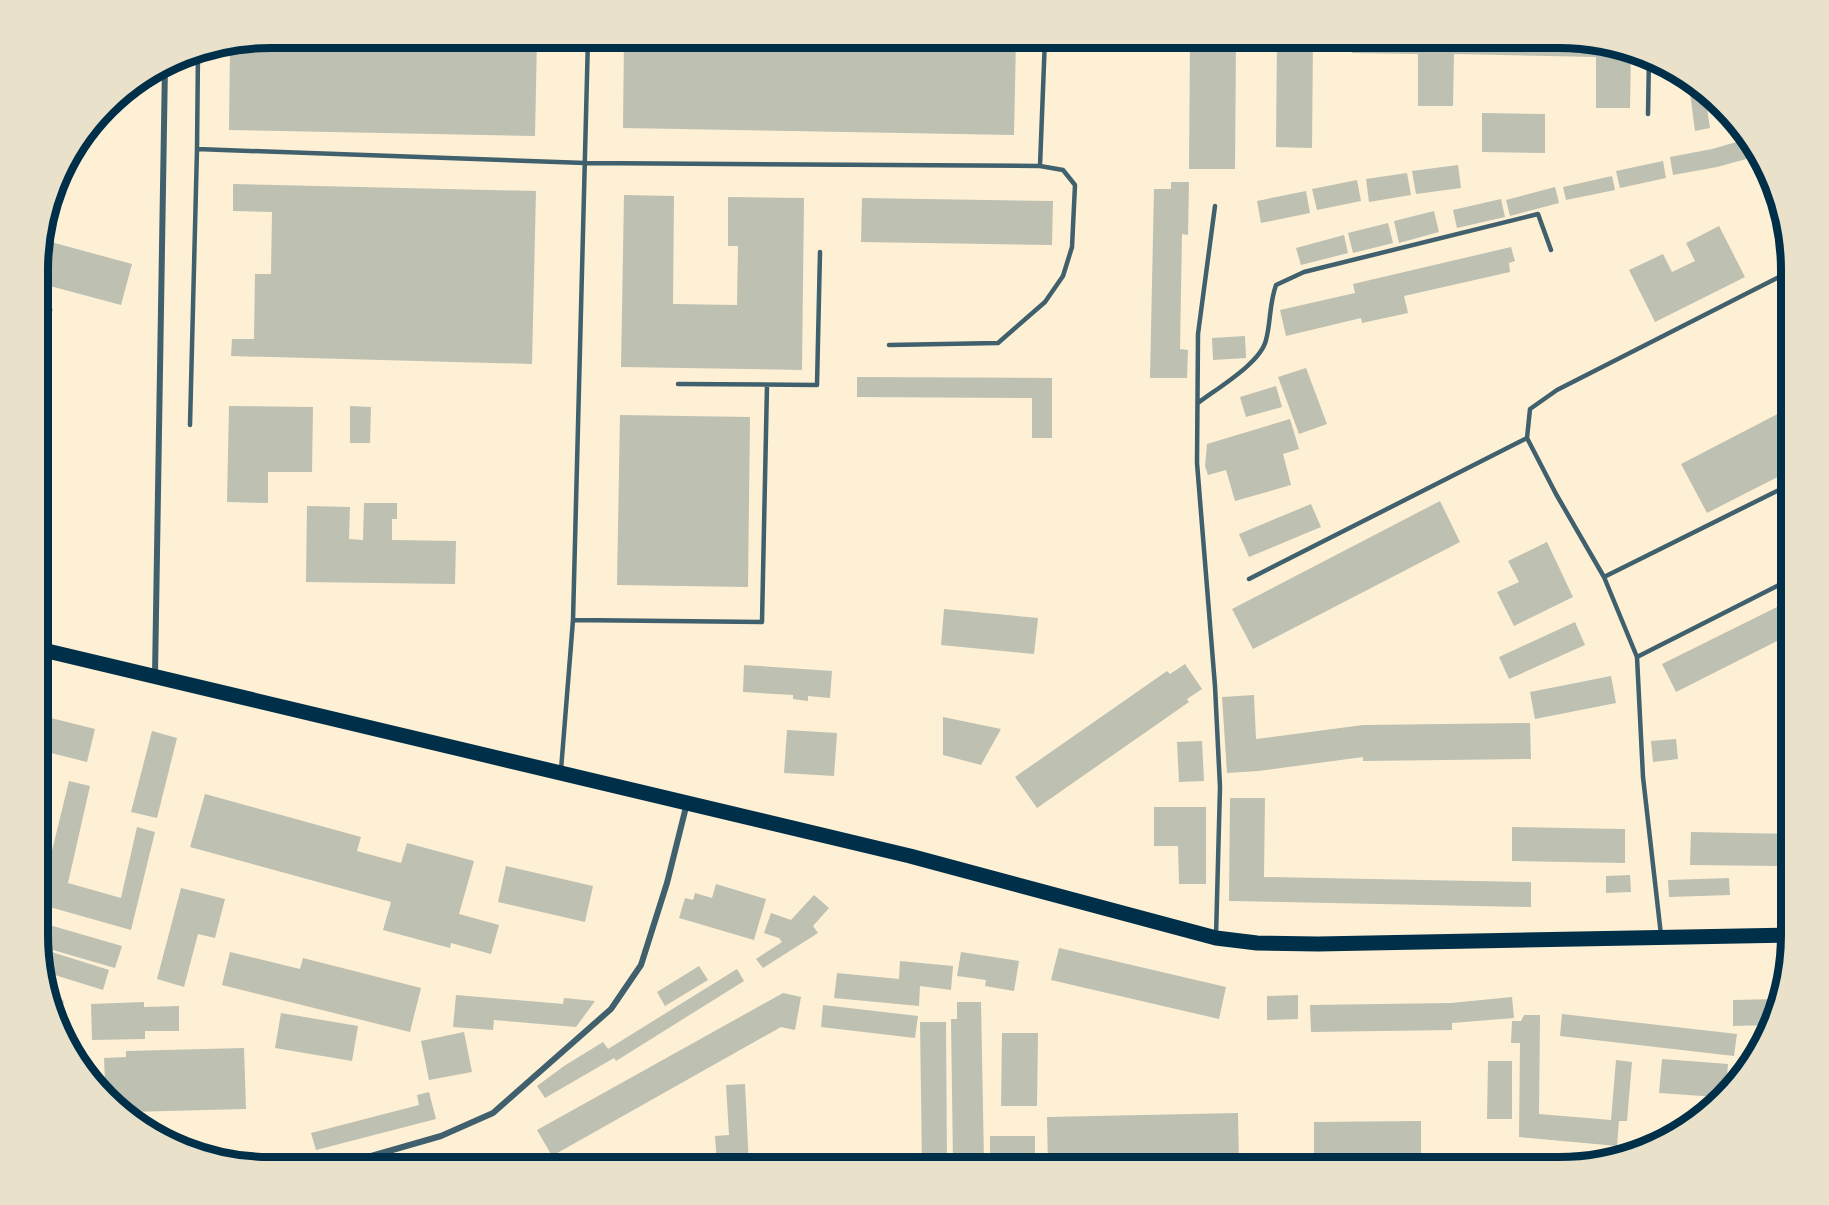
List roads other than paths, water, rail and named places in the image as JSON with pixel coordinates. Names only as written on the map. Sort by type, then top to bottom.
[{"type":"main road","points":[[48,651],[966,870],[1216,938],[1257,943],[1318,944],[1781,934]]},
{"type":"street","points":[[155,675],[165,75]]},
{"type":"street","points":[[368,1157],[441,1136],[493,1113],[611,1009],[641,965],[667,883],[687,803]]},
{"type":"lane","points":[[561,772],[573,620],[588,48]]},
{"type":"lane","points":[[1040,166],[1045,48]]},
{"type":"lane","points":[[190,425],[198,60]]},
{"type":"lane","points":[[1648,114],[1649,67]]},
{"type":"lane","points":[[197,149],[585,163],[1040,166],[1063,170],[1075,185],[1072,248],[1063,276],[1045,302],[998,343],[889,345]]},
{"type":"lane","points":[[1215,206],[1198,334],[1197,463],[1215,686],[1220,787],[1216,938]]},
{"type":"lane","points":[[1198,403],[1253,361],[1266,343],[1270,302],[1276,285],[1304,272],[1538,214],[1551,250]]},
{"type":"lane","points":[[678,384],[817,385],[820,252]]},
{"type":"lane","points":[[1661,937],[1643,777],[1637,657],[1604,577],[1527,438],[1530,409],[1557,390],[1781,276]]},
{"type":"lane","points":[[573,620],[762,622],[767,385]]},
{"type":"lane","points":[[1250,579],[1527,438]]},
{"type":"lane","points":[[1604,577],[1781,489]]},
{"type":"lane","points":[[1637,657],[1781,584]]}]
